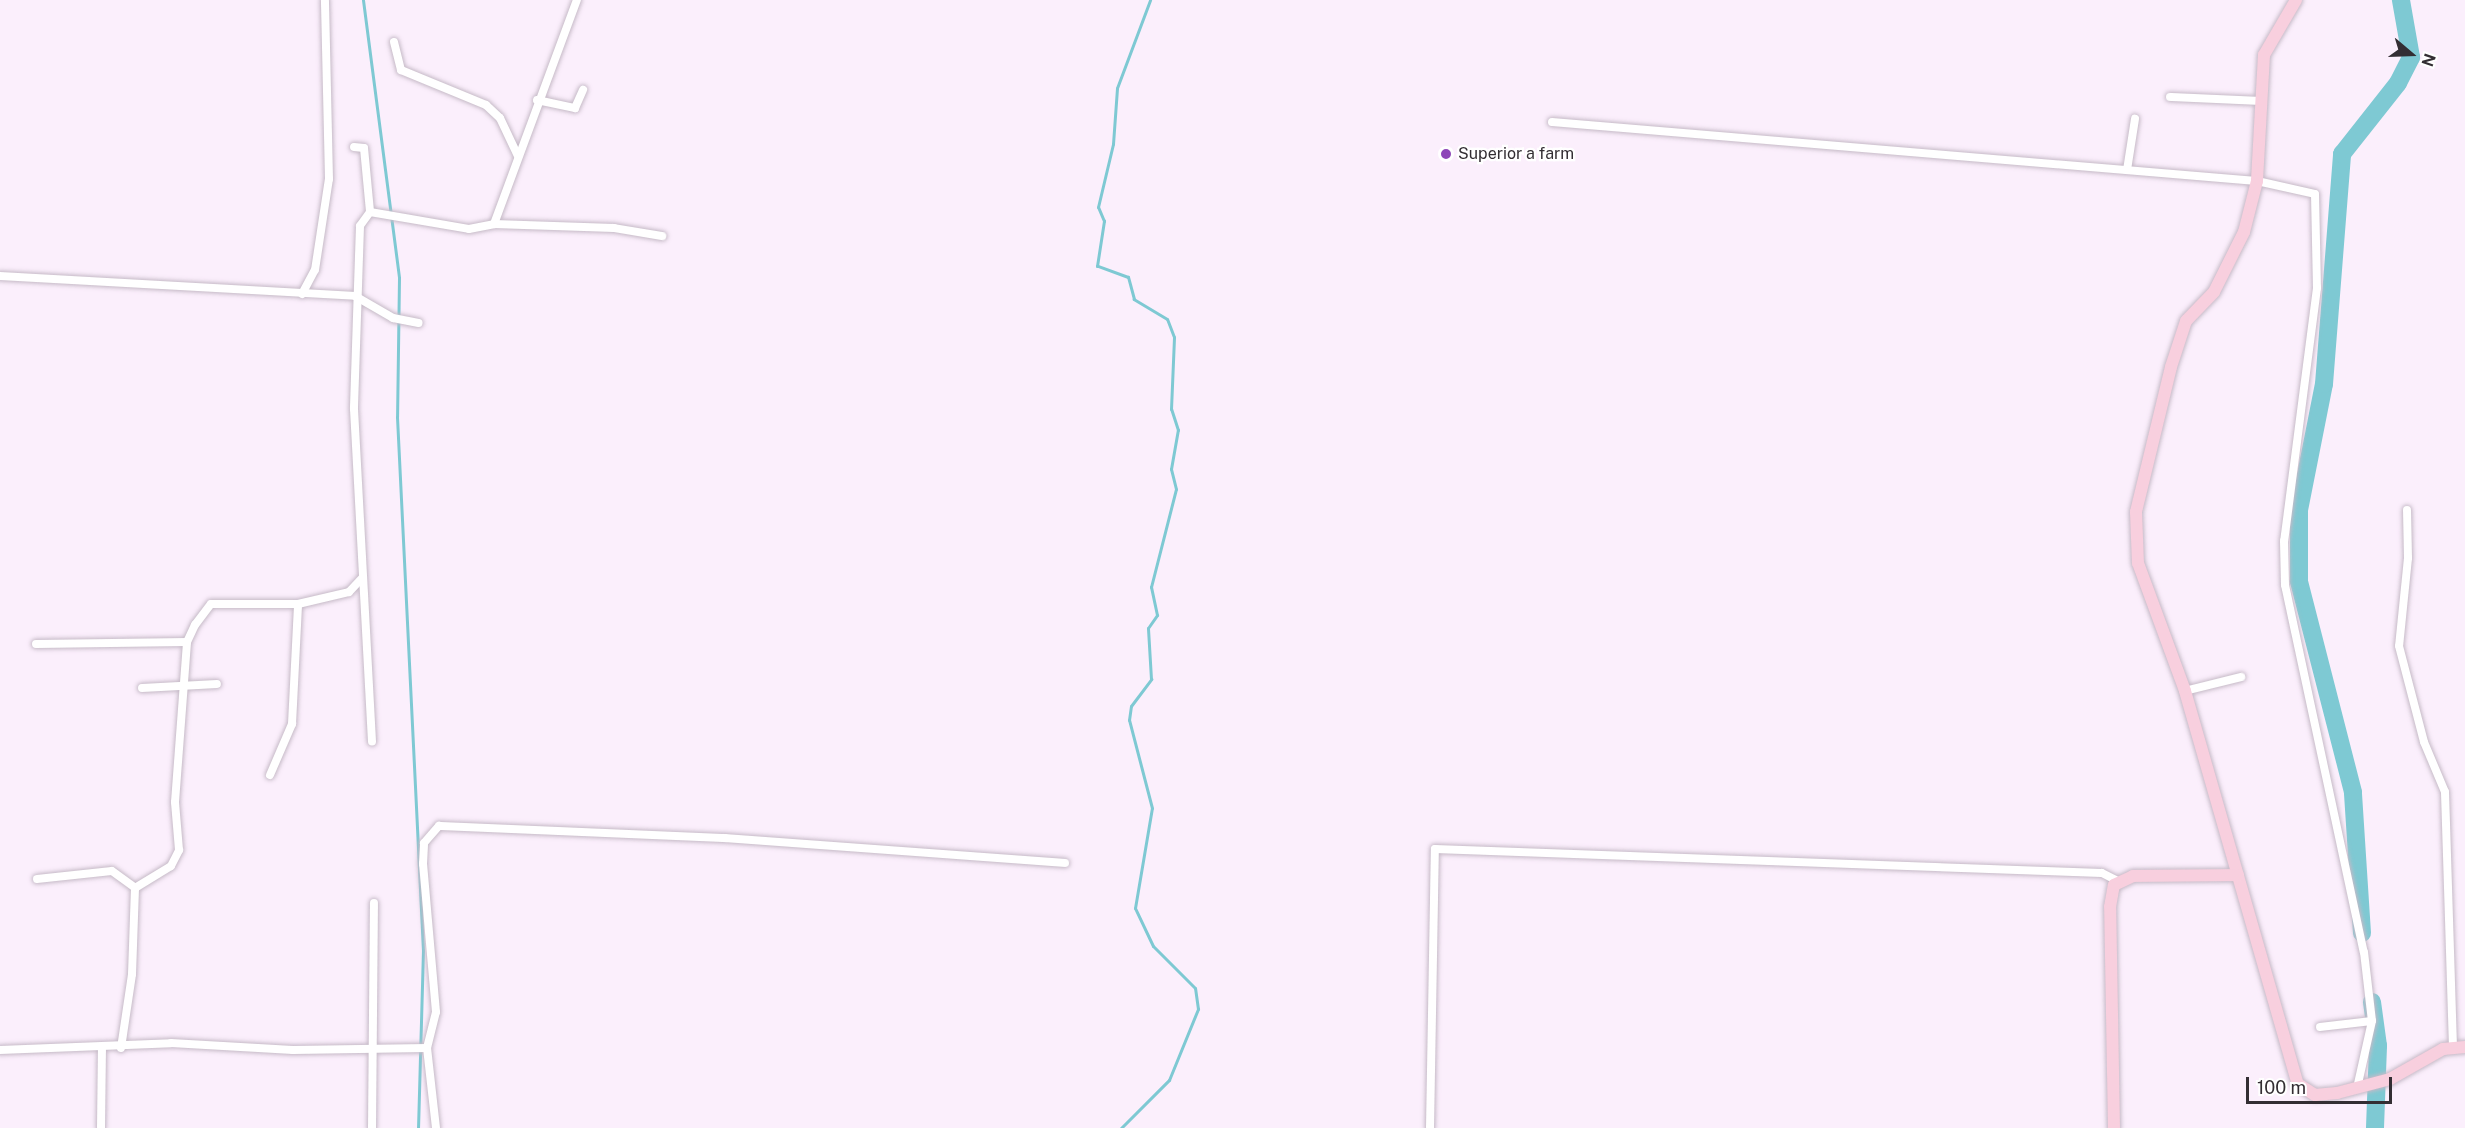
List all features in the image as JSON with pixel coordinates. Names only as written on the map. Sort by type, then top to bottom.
[{"type":"street","points":[[302,294],[315,270],[328,179],[325,0]]},
{"type":"street","points":[[494,224],[537,100],[577,0]]},
{"type":"street","points":[[2296,0],[2264,55],[2257,182],[2230,263],[2214,292],[2186,321],[2136,512],[2138,563],[2185,691],[2298,1084],[2314,1095],[2361,1087],[2390,1079],[2459,1048],[2445,792],[2424,742],[2399,646],[2407,510]]},
{"type":"street","points":[[394,42],[401,70],[486,105],[500,118],[518,156]]},
{"type":"street","points":[[537,100],[575,108],[583,90]]},
{"type":"street","points":[[2170,97],[2263,101]]},
{"type":"street","points":[[2127,170],[2135,120]]},
{"type":"street","points":[[1552,122],[2127,170],[2257,182],[2310,190],[2317,201],[2317,288],[2284,541],[2285,585],[2362,940],[2372,1021],[2361,1087]]},
{"type":"street","points":[[354,147],[364,148],[370,212],[360,226],[355,296],[362,578],[372,742]]},
{"type":"street","points":[[370,212],[385,218],[469,229],[494,224],[614,228],[662,236]]},
{"type":"street","points":[[0,276],[355,296],[398,319],[419,323]]},
{"type":"street","points":[[135,888],[171,866],[179,850],[175,802],[187,642],[211,604],[298,604],[349,592],[362,578]]},
{"type":"street","points":[[270,775],[292,724],[298,604]]},
{"type":"street","points":[[36,644],[187,642]]},
{"type":"street","points":[[2185,691],[2241,677]]},
{"type":"street","points":[[142,688],[218,684]]},
{"type":"street","points":[[436,1128],[425,1047],[436,1012],[423,864],[427,837],[439,826],[725,838],[1065,863]]},
{"type":"street","points":[[1430,1128],[1435,849],[2102,873],[2118,881],[2133,876],[2238,875]]},
{"type":"street","points":[[37,879],[112,871],[135,888]]},
{"type":"street","points":[[2114,1128],[2110,907],[2118,881]]},
{"type":"street","points":[[121,1048],[132,974],[135,888]]},
{"type":"street","points":[[372,1128],[376,1047],[374,903]]},
{"type":"street","points":[[2320,1028],[2372,1021]]},
{"type":"street","points":[[0,1050],[102,1050],[171,1043],[293,1050],[405,1045],[425,1047]]},
{"type":"street","points":[[101,1128],[102,1050]]},
{"type":"waterway","points":[[363,0],[399,278],[397,417],[423,950],[418,1128]]},
{"type":"waterway","points":[[1121,1128],[1169,1080],[1198,1009],[1195,988],[1153,946],[1135,908],[1152,808],[1129,720],[1131,706],[1151,679],[1148,628],[1157,615],[1151,587],[1176,489],[1171,469],[1178,430],[1171,409],[1174,337],[1167,319],[1134,299],[1128,277],[1097,266],[1104,221],[1098,207],[1113,144],[1117,88],[1150,0]]},
{"type":"waterway","points":[[2362,933],[2353,792],[2299,581],[2299,510],[2324,384],[2342,154],[2398,83],[2411,57],[2401,0]]},
{"type":"waterway","points":[[2372,1002],[2378,1046],[2375,1128]]},
{"type":"place","name":"Superior a farm","points":[[1446,154]]}]
